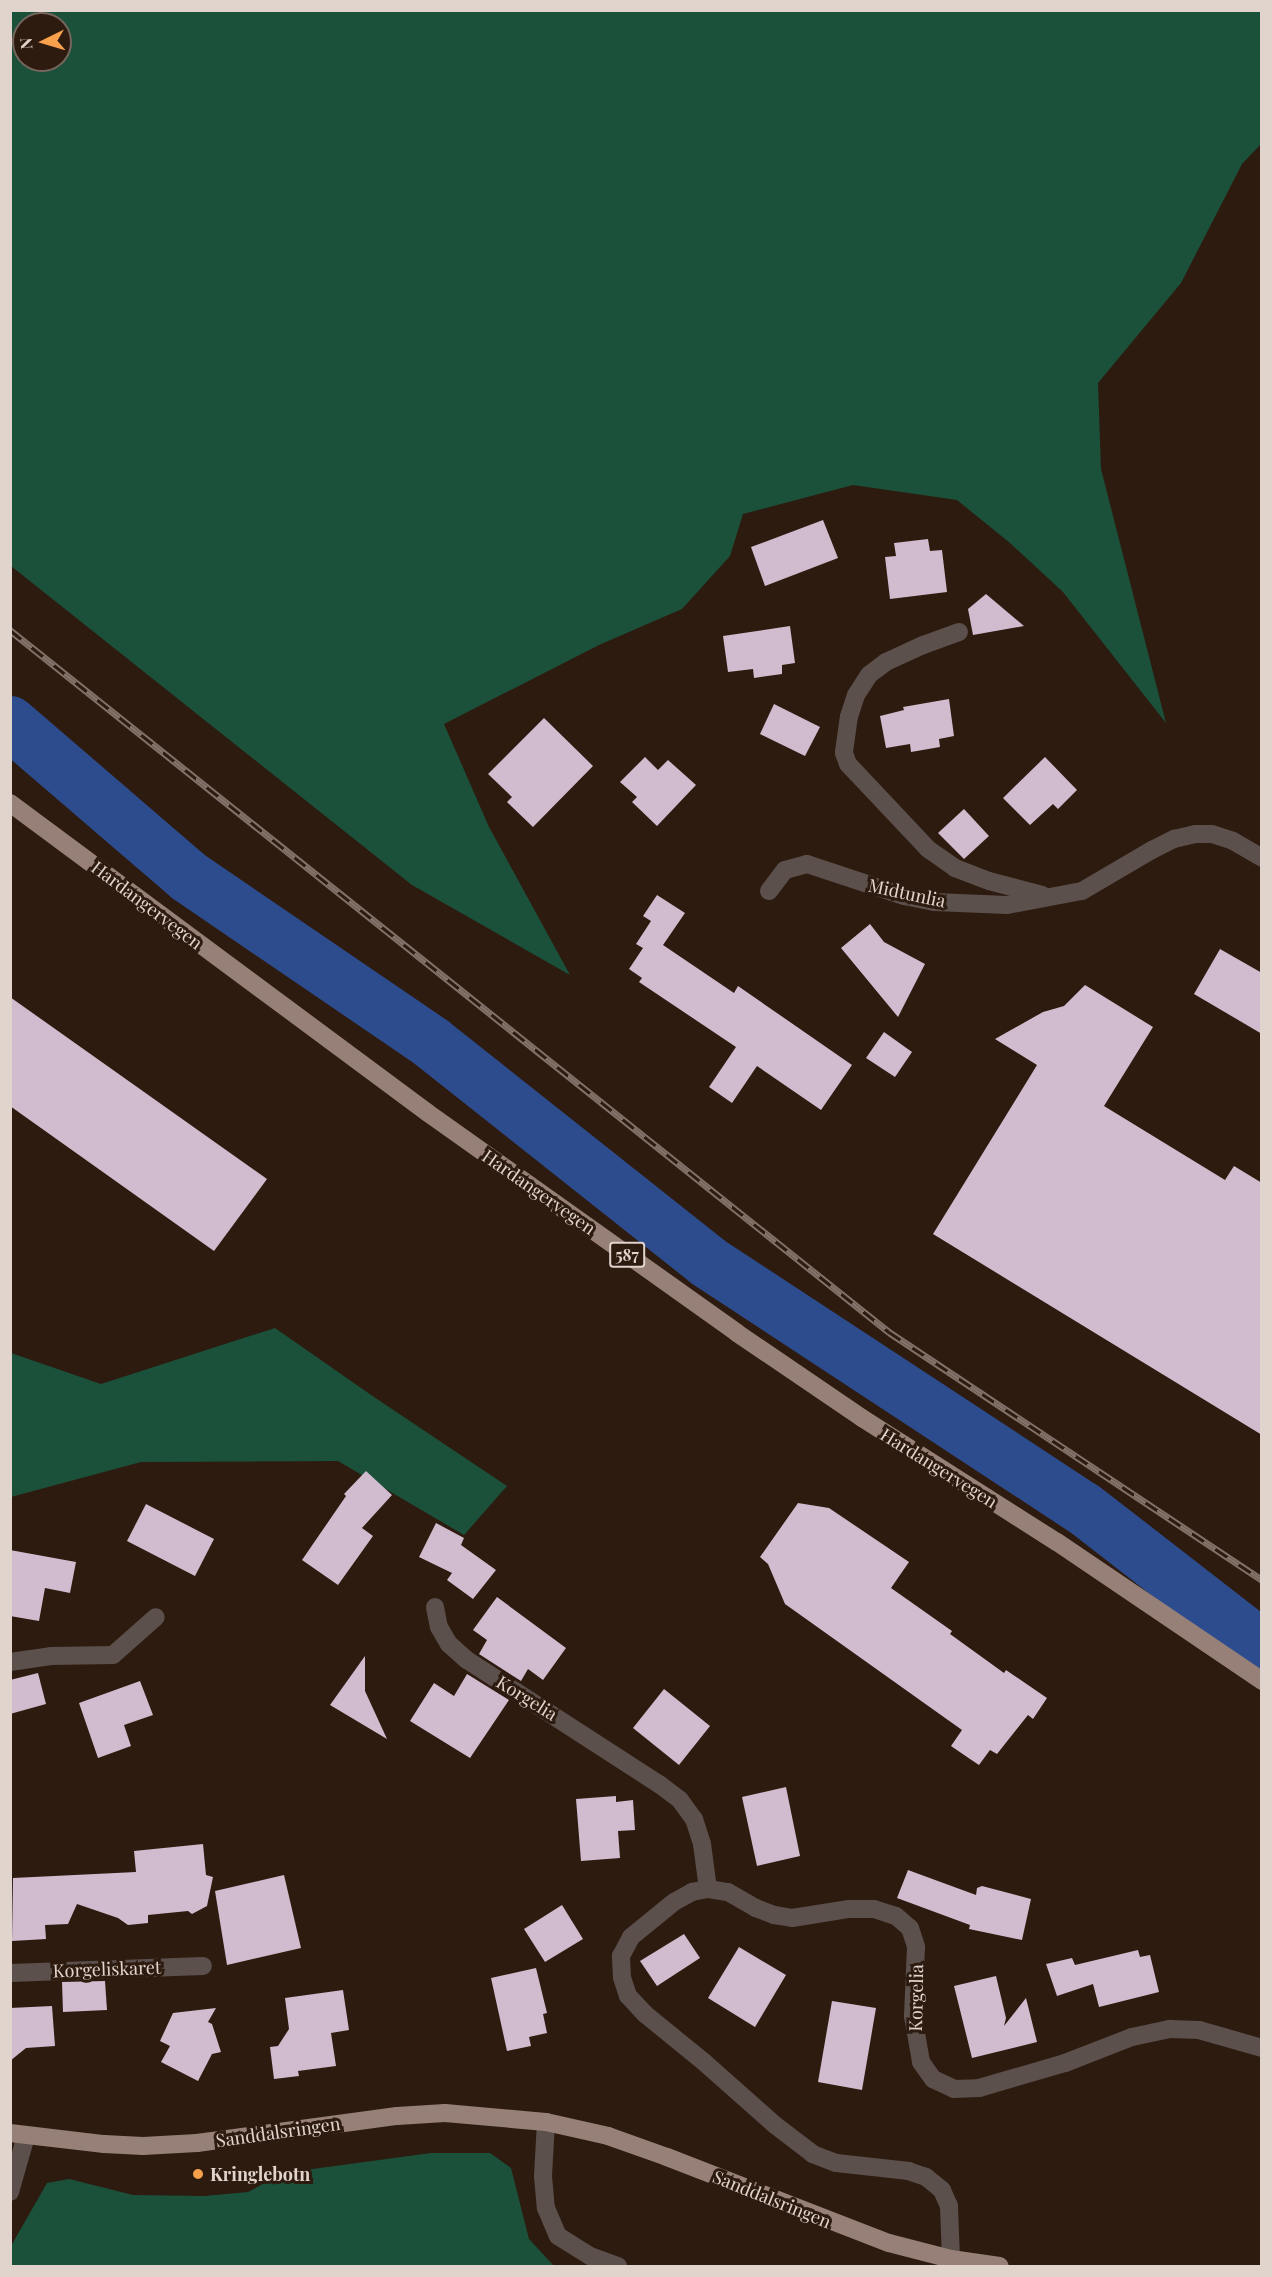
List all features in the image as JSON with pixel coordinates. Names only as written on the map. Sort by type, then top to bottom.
[{"type":"main road","name":"Hardangervegen","points":[[10,803],[428,1113],[737,1333],[862,1418],[1057,1542],[1262,1681]]},
{"type":"main road","name":"Sanddalsringen","points":[[18,2135],[143,2146],[197,2143],[397,2116],[445,2113],[546,2121],[608,2136],[668,2157],[838,2225],[915,2251],[1000,2266]]},
{"type":"street","name":"Midtunlia","points":[[960,632],[923,645],[886,662],[869,675],[856,695],[849,716],[844,753],[848,765],[928,849],[955,868],[1024,892],[1059,897]]},
{"type":"street","name":"Midtunlia","points":[[770,891],[785,870],[807,864],[861,884],[935,902],[1007,904],[1059,897],[1082,891],[1174,839],[1196,834],[1212,834],[1233,841],[1262,858]]},
{"type":"street","name":"Korgelia","points":[[435,1607],[440,1627],[448,1644],[467,1660],[659,1784],[680,1800],[694,1819],[702,1844],[708,1889],[728,1892],[765,1912],[792,1918],[857,1909],[874,1909],[896,1916],[910,1928],[916,1947],[913,2016],[921,2062],[933,2079],[954,2089],[979,2088],[1065,2063],[1132,2037],[1170,2029],[1199,2030],[1262,2048]]},
{"type":"street","points":[[10,1662],[51,1656],[113,1655],[156,1617]]},
{"type":"street","points":[[708,1889],[692,1892],[674,1902],[631,1937],[621,1956],[622,1977],[628,1996],[645,2014],[705,2062],[775,2126],[813,2154],[836,2163],[909,2172],[926,2177],[942,2190],[949,2206],[951,2259]]},
{"type":"street","name":"Korgeliskaret","points":[[10,1973],[203,1966]]},
{"type":"street","points":[[546,2121],[543,2176],[546,2208],[558,2236],[590,2256],[618,2266]]},
{"type":"street","points":[[10,2192],[18,2135]]},
{"type":"green space","points":[[10,11],[1261,11],[1261,144],[1242,164],[1181,283],[1098,383],[1101,469],[1166,723],[1063,592],[1010,543],[957,500],[853,485],[743,514],[730,556],[682,609],[599,645],[444,724],[489,827],[570,975],[412,885],[11,566]]},
{"type":"green space","points":[[275,1328],[507,1486],[464,1535],[338,1461],[141,1462],[11,1497],[11,1353],[101,1384]]},
{"type":"green space","points":[[431,2153],[490,2153],[511,2168],[529,2239],[554,2266],[11,2266],[11,2246],[47,2183],[69,2179],[133,2195],[204,2196],[248,2192],[283,2173]]},
{"type":"building","points":[[823,520],[838,558],[765,586],[751,547]]},
{"type":"building","points":[[928,539],[930,551],[942,550],[947,592],[890,599],[885,557],[896,556],[894,543]]},
{"type":"building","points":[[986,594],[1024,626],[973,635],[968,609]]},
{"type":"building","points":[[790,626],[795,663],[782,665],[782,674],[754,678],[753,669],[728,672],[723,636]]},
{"type":"building","points":[[949,699],[954,736],[939,739],[940,747],[911,752],[910,744],[886,748],[880,716],[904,710],[903,707]]},
{"type":"building","points":[[774,704],[820,727],[805,756],[760,734]]},
{"type":"building","points":[[544,718],[593,766],[533,827],[507,802],[512,797],[488,774]]},
{"type":"building","points":[[645,757],[658,770],[668,760],[696,785],[657,826],[632,802],[637,797],[620,782]]},
{"type":"building","points":[[1045,757],[1077,790],[1058,809],[1053,804],[1030,825],[1003,798]]},
{"type":"building","points":[[964,809],[989,836],[964,859],[938,833]]},
{"type":"building","points":[[657,895],[685,913],[663,945],[734,993],[738,986],[852,1065],[821,1110],[757,1066],[732,1103],[709,1087],[736,1047],[639,982],[642,978],[629,969],[643,948],[636,944],[651,921],[643,916]]},
{"type":"building","points":[[870,924],[884,942],[925,964],[898,1017],[841,948]]},
{"type":"building","points":[[1220,949],[1262,973],[1262,1034],[1194,994]]},
{"type":"building","points":[[1085,985],[1153,1027],[1104,1106],[1225,1180],[1234,1166],[1262,1183],[1262,1435],[933,1234],[1037,1065],[995,1039],[1043,1012],[1064,1006]]},
{"type":"building","points":[[10,997],[267,1179],[214,1251],[10,1106]]},
{"type":"building","points":[[884,1032],[912,1052],[895,1077],[866,1058]]},
{"type":"building","points":[[366,1471],[392,1495],[362,1528],[373,1536],[338,1585],[302,1560],[346,1496],[344,1494]]},
{"type":"building","points":[[798,1503],[829,1508],[909,1562],[891,1588],[952,1631],[950,1634],[1004,1673],[1006,1670],[1047,1698],[1033,1719],[1028,1715],[997,1754],[990,1750],[979,1765],[951,1746],[962,1730],[785,1604],[768,1564],[760,1557]]},
{"type":"building","points":[[146,1504],[214,1539],[195,1576],[127,1541]]},
{"type":"building","points":[[436,1523],[464,1538],[461,1545],[496,1570],[473,1599],[447,1580],[452,1573],[419,1557]]},
{"type":"building","points":[[10,1550],[76,1562],[70,1593],[45,1588],[39,1621],[10,1616]]},
{"type":"building","points":[[497,1597],[566,1648],[543,1680],[528,1669],[521,1681],[479,1654],[487,1640],[473,1630]]},
{"type":"building","points":[[365,1656],[365,1691],[387,1739],[330,1705]]},
{"type":"building","points":[[38,1673],[46,1704],[10,1714],[10,1680]]},
{"type":"building","points":[[467,1674],[509,1700],[470,1758],[410,1721],[434,1683],[454,1696]]},
{"type":"building","points":[[140,1681],[153,1715],[124,1725],[131,1746],[98,1758],[79,1703]]},
{"type":"building","points":[[664,1689],[710,1726],[679,1765],[633,1728]]},
{"type":"building","points":[[786,1787],[800,1856],[757,1866],[742,1797]]},
{"type":"building","points":[[616,1796],[616,1802],[633,1800],[635,1830],[618,1831],[620,1858],[581,1861],[576,1799]]},
{"type":"building","points":[[203,1844],[206,1875],[213,1877],[207,1906],[192,1914],[188,1911],[148,1915],[148,1923],[128,1925],[118,1918],[77,1904],[68,1924],[45,1925],[46,1939],[12,1941],[13,1878],[136,1872],[134,1851]]},
{"type":"building","points":[[908,1870],[976,1895],[977,1888],[982,1886],[1031,1899],[1022,1940],[969,1929],[970,1925],[897,1898]]},
{"type":"building","points":[[284,1875],[301,1948],[227,1965],[215,1891]]},
{"type":"building","points":[[562,1905],[583,1939],[545,1962],[524,1929]]},
{"type":"building","points":[[684,1934],[700,1958],[657,1986],[640,1961]]},
{"type":"building","points":[[739,1947],[786,1975],[755,2027],[708,1998]]},
{"type":"building","points":[[1138,1950],[1140,1957],[1150,1955],[1159,1992],[1099,2007],[1093,1984],[1057,1996],[1046,1964],[1072,1958],[1075,1965]]},
{"type":"building","points":[[536,1968],[547,2013],[543,2014],[547,2033],[529,2037],[531,2046],[507,2051],[491,1978]]},
{"type":"building","points":[[996,1976],[1006,2018],[1004,2026],[1026,1998],[1037,2042],[972,2058],[954,1986]]},
{"type":"building","points":[[105,1981],[107,2010],[63,2012],[62,1982]]},
{"type":"building","points":[[343,1990],[349,2030],[331,2033],[336,2066],[298,2071],[299,2076],[274,2079],[270,2047],[278,2046],[289,2029],[285,1998]]},
{"type":"building","points":[[832,2001],[876,2008],[862,2090],[818,2082]]},
{"type":"building","points":[[52,2006],[55,2046],[26,2048],[10,2061],[10,2008]]},
{"type":"building","points":[[216,2008],[208,2022],[212,2024],[221,2052],[212,2054],[198,2081],[161,2062],[170,2046],[160,2041],[173,2013]]},
{"type":"waterway","points":[[10,723],[189,877],[432,1043],[708,1262],[1083,1508],[1262,1647]]},
{"type":"railway","points":[[10,630],[889,1332],[1262,1580]]},
{"type":"place","name":"Kringlebotn","points":[[198,2174]]}]
